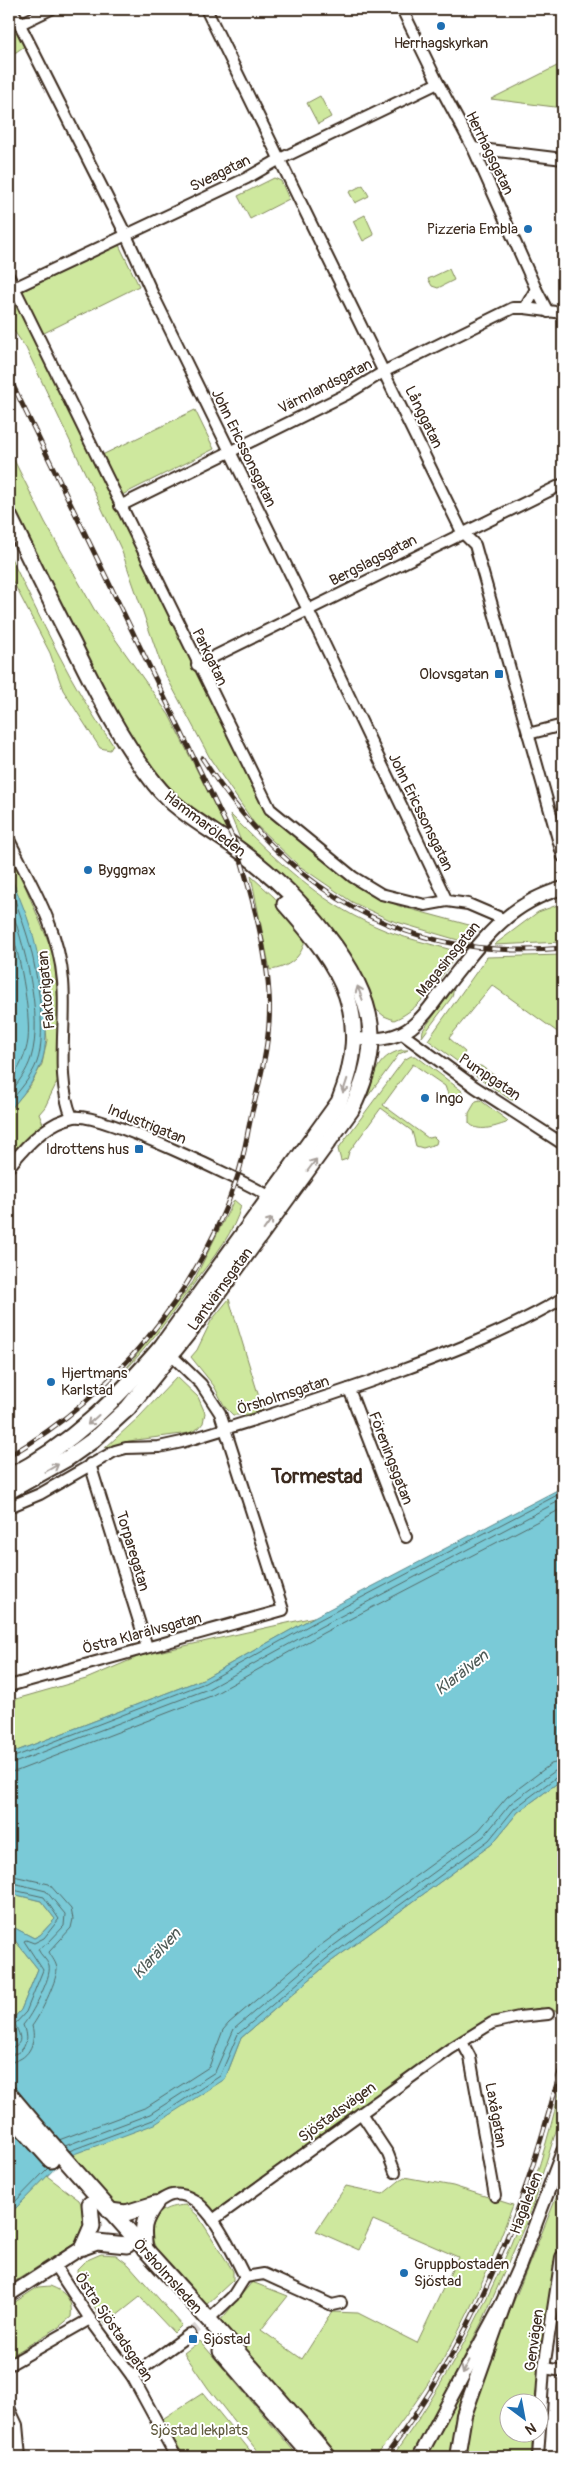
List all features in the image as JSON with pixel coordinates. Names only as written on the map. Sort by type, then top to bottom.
[{"type":"main road","name":"Hammaröleden","points":[[9,516],[106,712],[154,783],[175,805],[263,868],[322,929],[342,956],[356,983],[368,1019],[371,1040]]},
{"type":"main road","name":"Hammaröleden","points":[[9,536],[100,716],[147,787],[169,812],[259,876],[300,920],[323,950],[340,979],[354,1021],[355,1039]]},
{"type":"main road","name":"Lantvärnsgatan","points":[[276,1201],[339,1102],[351,1066],[355,1039]]},
{"type":"main road","name":"Lantvärnsgatan","points":[[9,1491],[68,1458],[92,1440],[128,1408],[167,1350],[276,1201],[351,1110],[362,1088],[371,1040]]},
{"type":"main road","name":"Lantvärnsgatan","points":[[9,1477],[59,1447],[83,1429],[167,1350]]},
{"type":"main road","name":"Örsholmsleden","points":[[9,2094],[72,2177],[90,2204],[244,2376],[313,2457]]},
{"type":"main road","name":"Örsholmsleden","points":[[9,2113],[72,2177],[110,2211],[328,2457]]},
{"type":"main road","points":[[84,2247],[92,2226],[90,2204]]},
{"type":"main road","points":[[110,2211],[126,2213],[155,2204]]},
{"type":"main road","points":[[145,2250],[142,2230],[146,2218],[155,2204]]},
{"type":"main road","points":[[84,2247],[103,2242],[127,2245]]},
{"type":"main road","points":[[457,2457],[464,2416],[507,2294]]},
{"type":"street","name":"John Ericssonsgatan","points":[[12,9],[126,235],[154,297],[308,610],[447,901]]},
{"type":"street","points":[[20,24],[51,9]]},
{"type":"street","name":"Långgatan","points":[[206,9],[362,328],[385,371],[462,532],[474,545],[563,857]]},
{"type":"street","name":"Herrhagsgatan","points":[[402,9],[438,83],[473,148],[548,312]]},
{"type":"street","name":"Sveagatan","points":[[14,288],[247,178],[280,159],[438,83]]},
{"type":"street","points":[[473,148],[563,159]]},
{"type":"street","name":"Parkgatan","points":[[9,277],[265,803],[276,816],[353,877],[380,894],[425,905],[447,901],[468,904],[503,919]]},
{"type":"street","points":[[536,289],[525,308],[563,313]]},
{"type":"street","name":"Värmlandsgatan","points":[[120,506],[347,394],[385,371],[513,308],[525,308]]},
{"type":"street","name":"Bergslagsgatan","points":[[198,665],[462,532],[563,484]]},
{"type":"street","points":[[528,734],[563,725]]},
{"type":"street","name":"Faktorigatan","points":[[9,840],[46,913],[57,944],[66,1020],[65,1099],[72,1117]]},
{"type":"street","name":"Magasinsgatan","points":[[355,1039],[385,1039],[401,1033],[420,1018],[477,947],[503,919],[528,901],[563,888]]},
{"type":"street","name":"Pumpgatan","points":[[401,1033],[475,1088],[563,1144]]},
{"type":"street","name":"Industrigatan","points":[[72,1117],[84,1116],[117,1127],[237,1178],[276,1201]]},
{"type":"street","points":[[9,1167],[42,1133],[72,1117]]},
{"type":"street","name":"Örsholmsgatan","points":[[9,1507],[40,1494],[90,1464],[126,1448],[159,1447],[349,1389],[490,1336],[522,1322],[563,1298]]},
{"type":"street","points":[[167,1350],[206,1392],[220,1413],[226,1428]]},
{"type":"street","name":"Föreningsgatan","points":[[349,1389],[406,1537]]},
{"type":"street","name":"Östra Klarälvsgatan","points":[[9,1686],[283,1610],[226,1428]]},
{"type":"street","name":"Torparegatan","points":[[90,1464],[147,1647]]},
{"type":"street","name":"Sjöstadsvägen","points":[[213,2220],[462,2042],[492,2023],[519,2017],[548,2014]]},
{"type":"street","name":"Laxågatan","points":[[462,2042],[470,2057],[495,2196]]},
{"type":"street","points":[[362,2113],[388,2154],[395,2172]]},
{"type":"street","name":"Hagaleden","points":[[419,2457],[507,2294],[520,2265],[563,2151]]},
{"type":"street","points":[[155,2204],[172,2195],[189,2196],[202,2206],[213,2220],[245,2277]]},
{"type":"street","points":[[9,2295],[84,2247]]},
{"type":"street","name":"Genvägen","points":[[538,2457],[544,2368],[561,2257]]},
{"type":"street","name":"Östra Sjöstadsgatan","points":[[55,2266],[90,2319],[132,2376],[176,2457]]},
{"type":"street","points":[[212,2316],[233,2296],[245,2277],[264,2274],[332,2305],[341,2303]]},
{"type":"street","points":[[9,2365],[90,2319]]},
{"type":"street","points":[[132,2376],[190,2334]]},
{"type":"street","points":[[544,2368],[563,2371]]},
{"type":"street","points":[[9,2408],[17,2425],[20,2457]]},
{"type":"green space","points":[[9,15],[26,45],[9,57]]},
{"type":"green space","points":[[563,63],[563,108],[491,99]]},
{"type":"green space","points":[[320,96],[331,117],[318,124],[307,103]]},
{"type":"green space","points":[[274,178],[281,181],[289,199],[250,219],[238,196]]},
{"type":"green space","points":[[363,185],[369,196],[355,203],[349,192]]},
{"type":"green space","points":[[365,215],[374,235],[363,241],[353,221]]},
{"type":"green space","points":[[119,245],[139,286],[42,334],[98,457],[195,410],[214,449],[118,497],[192,659],[267,814],[365,890],[399,906],[480,928],[468,943],[390,920],[352,902],[298,865],[254,823],[211,760],[163,670],[121,549],[26,348],[9,324],[9,266],[21,292]]},
{"type":"green space","points":[[449,269],[454,280],[438,288],[432,286],[428,279]]},
{"type":"green space","points":[[9,450],[45,522],[94,609],[169,715],[230,836],[185,805],[128,738],[9,500]]},
{"type":"green space","points":[[9,554],[70,676],[113,745],[110,750],[100,748],[63,690],[50,653],[9,574]]},
{"type":"green space","points":[[230,814],[297,877],[334,904],[354,916],[385,930],[459,952],[430,991],[413,1008],[394,1020],[384,1016],[373,1007],[243,846]]},
{"type":"green space","points":[[9,855],[25,886],[54,955],[58,1003],[58,1080],[45,1107],[39,1114],[43,1124],[9,1154],[9,1111],[30,1086],[42,1064],[47,1040],[42,987],[32,932],[9,871]]},
{"type":"green space","points":[[251,876],[274,897],[305,938],[304,945],[298,956],[288,964],[277,969],[270,970]]},
{"type":"green space","points":[[563,903],[563,942],[494,945],[538,912]]},
{"type":"green space","points":[[563,955],[563,1036],[492,985],[449,1038],[465,1052],[458,1062],[428,1040],[487,957]]},
{"type":"green space","points":[[454,988],[452,997],[422,1037],[423,1030]]},
{"type":"green space","points":[[401,1050],[408,1050],[399,1054],[368,1096],[378,1067],[387,1057]]},
{"type":"green space","points":[[411,1056],[416,1056],[462,1091],[461,1098],[454,1100],[449,1097],[445,1086],[413,1064],[383,1105],[428,1138],[434,1137],[437,1140],[436,1144],[423,1148],[416,1146],[412,1131],[381,1108],[349,1152],[347,1159],[341,1161],[338,1149],[404,1060]]},
{"type":"green space","points":[[476,1066],[481,1066],[517,1092],[518,1097],[515,1100],[511,1100],[471,1072]]},
{"type":"green space","points":[[480,1100],[508,1121],[486,1128],[477,1128],[469,1123],[469,1113],[476,1101]]},
{"type":"green space","points":[[234,1200],[241,1206],[234,1225],[224,1242],[162,1326],[122,1374],[193,1282]]},
{"type":"green space","points":[[229,1299],[263,1410],[245,1415],[233,1415],[225,1407],[214,1386],[191,1357],[197,1350],[211,1321]]},
{"type":"green space","points":[[177,1377],[198,1397],[205,1413],[203,1423],[199,1428],[189,1433],[129,1441],[105,1448],[139,1417]]},
{"type":"green space","points":[[314,1617],[203,1679],[9,1754],[9,1701],[86,1679],[140,1656]]},
{"type":"green space","points":[[563,1779],[562,2012],[541,2008],[490,2018],[447,2044],[214,2211],[197,2196],[182,2190],[169,2191],[132,2204],[119,2205],[101,2196],[66,2157],[225,2079],[241,2038],[329,1963],[492,1844],[518,1812]]},
{"type":"green space","points":[[9,1893],[41,1901],[55,1919],[40,1935],[34,1938],[9,1925]]},
{"type":"green space","points":[[9,1933],[38,1969],[21,2010],[9,2023]]},
{"type":"green space","points":[[563,2077],[563,2109],[529,2216],[483,2320],[413,2457],[392,2457],[449,2370],[497,2277],[535,2180]]},
{"type":"green space","points":[[47,2176],[79,2200],[86,2213],[86,2225],[77,2242],[9,2285],[9,2215]]},
{"type":"green space","points":[[404,2177],[453,2186],[513,2205],[476,2296],[441,2363],[414,2404],[375,2457],[336,2457],[296,2407],[220,2321],[252,2282],[288,2296],[261,2330],[302,2359],[332,2312],[358,2313],[417,2343],[458,2257],[373,2220],[359,2250],[316,2231],[346,2186],[383,2194]]},
{"type":"green space","points":[[563,2181],[563,2229],[536,2394],[500,2394],[500,2444],[532,2444],[532,2457],[463,2457],[478,2389]]},
{"type":"green space","points":[[186,2205],[198,2216],[233,2271],[233,2280],[205,2306],[157,2251],[150,2234],[162,2212],[171,2207]]},
{"type":"green space","points":[[101,2254],[116,2255],[129,2265],[182,2325],[174,2333],[140,2297],[106,2324],[78,2283],[77,2269],[85,2261]]},
{"type":"green space","points":[[50,2286],[67,2297],[71,2306],[71,2317],[59,2327],[9,2357],[9,2306],[38,2287]]},
{"type":"green space","points":[[200,2341],[299,2457],[257,2457],[258,2452],[208,2388],[184,2353]]},
{"type":"green space","points":[[468,2375],[451,2457],[425,2457]]},
{"type":"green space","name":"Sjöstad lekplats","points":[[203,2393],[253,2454],[248,2457],[185,2457],[161,2420]]},
{"type":"water","points":[[9,871],[27,916],[35,945],[42,979],[46,1035],[44,1051],[38,1071],[27,1089],[9,1111]]},
{"type":"water","name":"Klarälven","points":[[563,1487],[563,1779],[518,1812],[492,1844],[329,1963],[241,2038],[225,2079],[155,2124],[66,2157],[9,2215],[9,2046],[16,2037],[9,2023],[21,2010],[38,1969],[9,1933],[9,1925],[34,1938],[40,1935],[55,1919],[41,1901],[9,1893],[9,1754],[203,1679],[314,1617]]},
{"type":"tunnel","points":[[190,2334],[212,2316]]},
{"type":"railway","points":[[9,377],[238,849],[253,902],[265,956],[270,1008],[263,1068],[244,1154],[237,1178],[220,1221],[199,1262],[175,1301],[148,1338],[117,1372],[84,1403],[48,1431],[9,1456]]},
{"type":"railway","points":[[202,758],[235,804],[271,845],[311,880],[354,908],[401,929],[451,943],[505,950],[563,948]]},
{"type":"railway","points":[[385,2457],[418,2411],[447,2364],[495,2268],[515,2218],[532,2167],[563,2060]]},
{"type":"place","name":"Herrhagskyrkan","points":[[441,26]]},
{"type":"place","name":"Pizzeria Embla","points":[[528,229]]},
{"type":"place","name":"Olovsgatan","points":[[499,674]]},
{"type":"place","name":"Byggmax","points":[[88,870]]},
{"type":"place","name":"Ingo","points":[[425,1098]]},
{"type":"place","name":"Idrottens hus","points":[[139,1149]]},
{"type":"place","name":"Hjertmans Karlstad","points":[[51,1382]]},
{"type":"place","name":"Gruppbostaden Sjöstad","points":[[404,2273]]},
{"type":"place","name":"Sjöstad","points":[[193,2339]]},
{"type":"district","name":"Tormestad","points":[[317,1476]]}]
